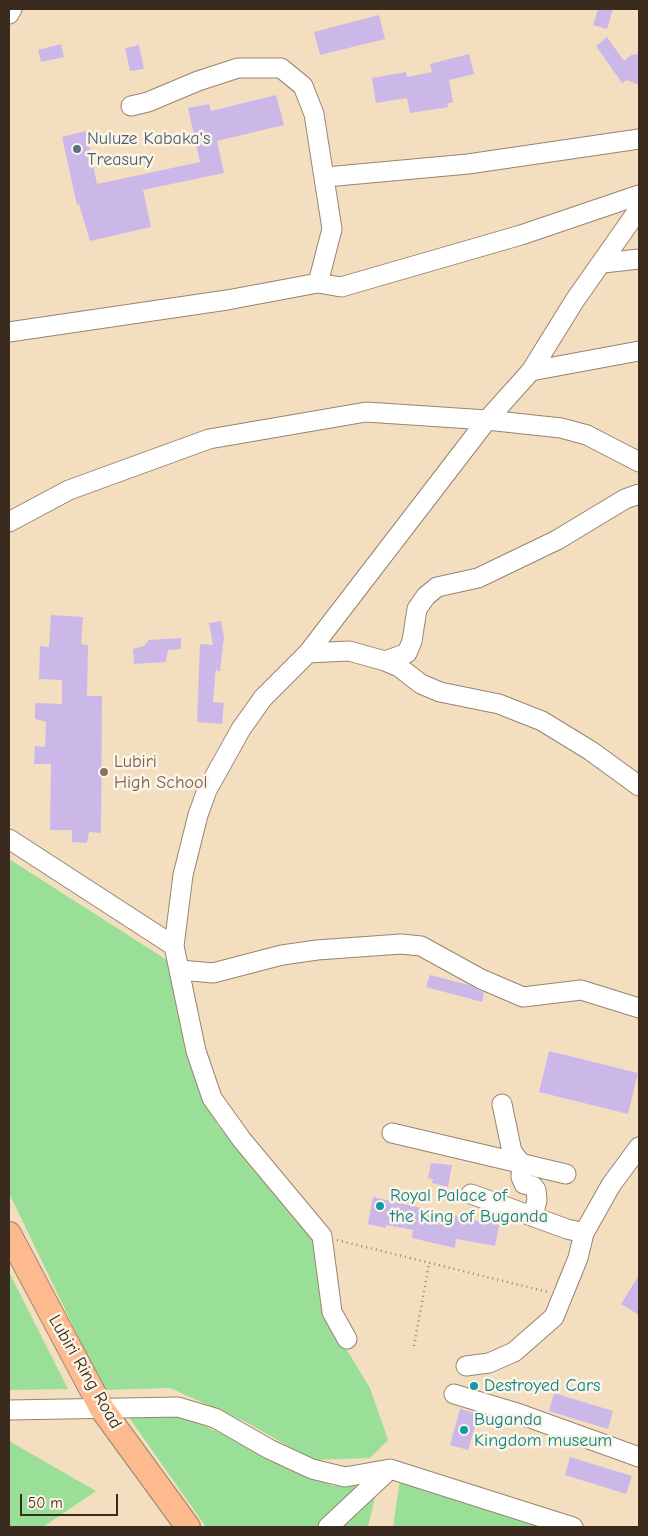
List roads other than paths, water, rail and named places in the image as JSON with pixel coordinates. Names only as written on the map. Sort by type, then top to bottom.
[{"type":"main road","name":"Lubiri Ring Road","points":[[9,1234],[112,1409],[188,1527]]},
{"type":"street","points":[[9,14],[12,9]]},
{"type":"street","points":[[131,106],[148,102],[198,81],[238,68],[281,68],[303,86],[314,114],[326,177],[332,229],[318,283]]},
{"type":"street","points":[[326,177],[468,164],[639,140]]},
{"type":"street","points":[[9,332],[227,300],[318,283],[341,287],[521,235],[639,196]]},
{"type":"street","points":[[347,1339],[332,1312],[322,1236],[242,1140],[212,1098],[196,1051],[174,946],[183,875],[198,815],[207,790],[241,729],[263,698],[308,653],[391,542],[487,420],[531,371],[575,300],[639,209]]},
{"type":"street","points":[[602,263],[639,259]]},
{"type":"street","points":[[531,371],[639,351]]},
{"type":"street","points":[[9,522],[69,490],[208,440],[366,412],[487,420],[562,428],[594,439],[639,462]]},
{"type":"street","points":[[385,661],[406,653],[412,640],[418,609],[426,596],[437,588],[478,578],[557,540],[625,499],[639,494]]},
{"type":"street","points":[[308,653],[349,651],[385,661],[399,667],[421,684],[440,692],[498,704],[542,721],[591,751],[639,786]]},
{"type":"street","points":[[9,838],[174,946]]},
{"type":"street","points":[[180,970],[213,973],[282,956],[316,950],[402,944],[421,946],[481,979],[523,997],[581,990],[639,1008]]},
{"type":"street","points":[[502,1104],[512,1152],[522,1164],[521,1178],[524,1184],[533,1186],[536,1190],[533,1216]]},
{"type":"street","points":[[392,1133],[566,1174]]},
{"type":"street","points":[[466,1366],[489,1363],[514,1352],[554,1317],[578,1258],[584,1233],[611,1185],[639,1147]]},
{"type":"street","points":[[471,1194],[567,1229],[584,1233]]},
{"type":"street","points":[[454,1394],[532,1418],[639,1457]]},
{"type":"street","points":[[9,1410],[178,1407],[215,1418],[269,1449],[312,1469],[345,1477],[390,1469],[573,1527]]},
{"type":"street","points":[[328,1527],[390,1469]]},
{"type":"place","name":"Nuluze Kabaka's Treasury","points":[[77,149]]},
{"type":"place","name":"Lubiri High School","points":[[104,772]]},
{"type":"place","name":"Royal Palace of the King of Buganda","points":[[380,1206]]},
{"type":"place","name":"Destroyed Cars","points":[[474,1386]]},
{"type":"place","name":"Buganda Kingdom museum","points":[[464,1430]]}]
